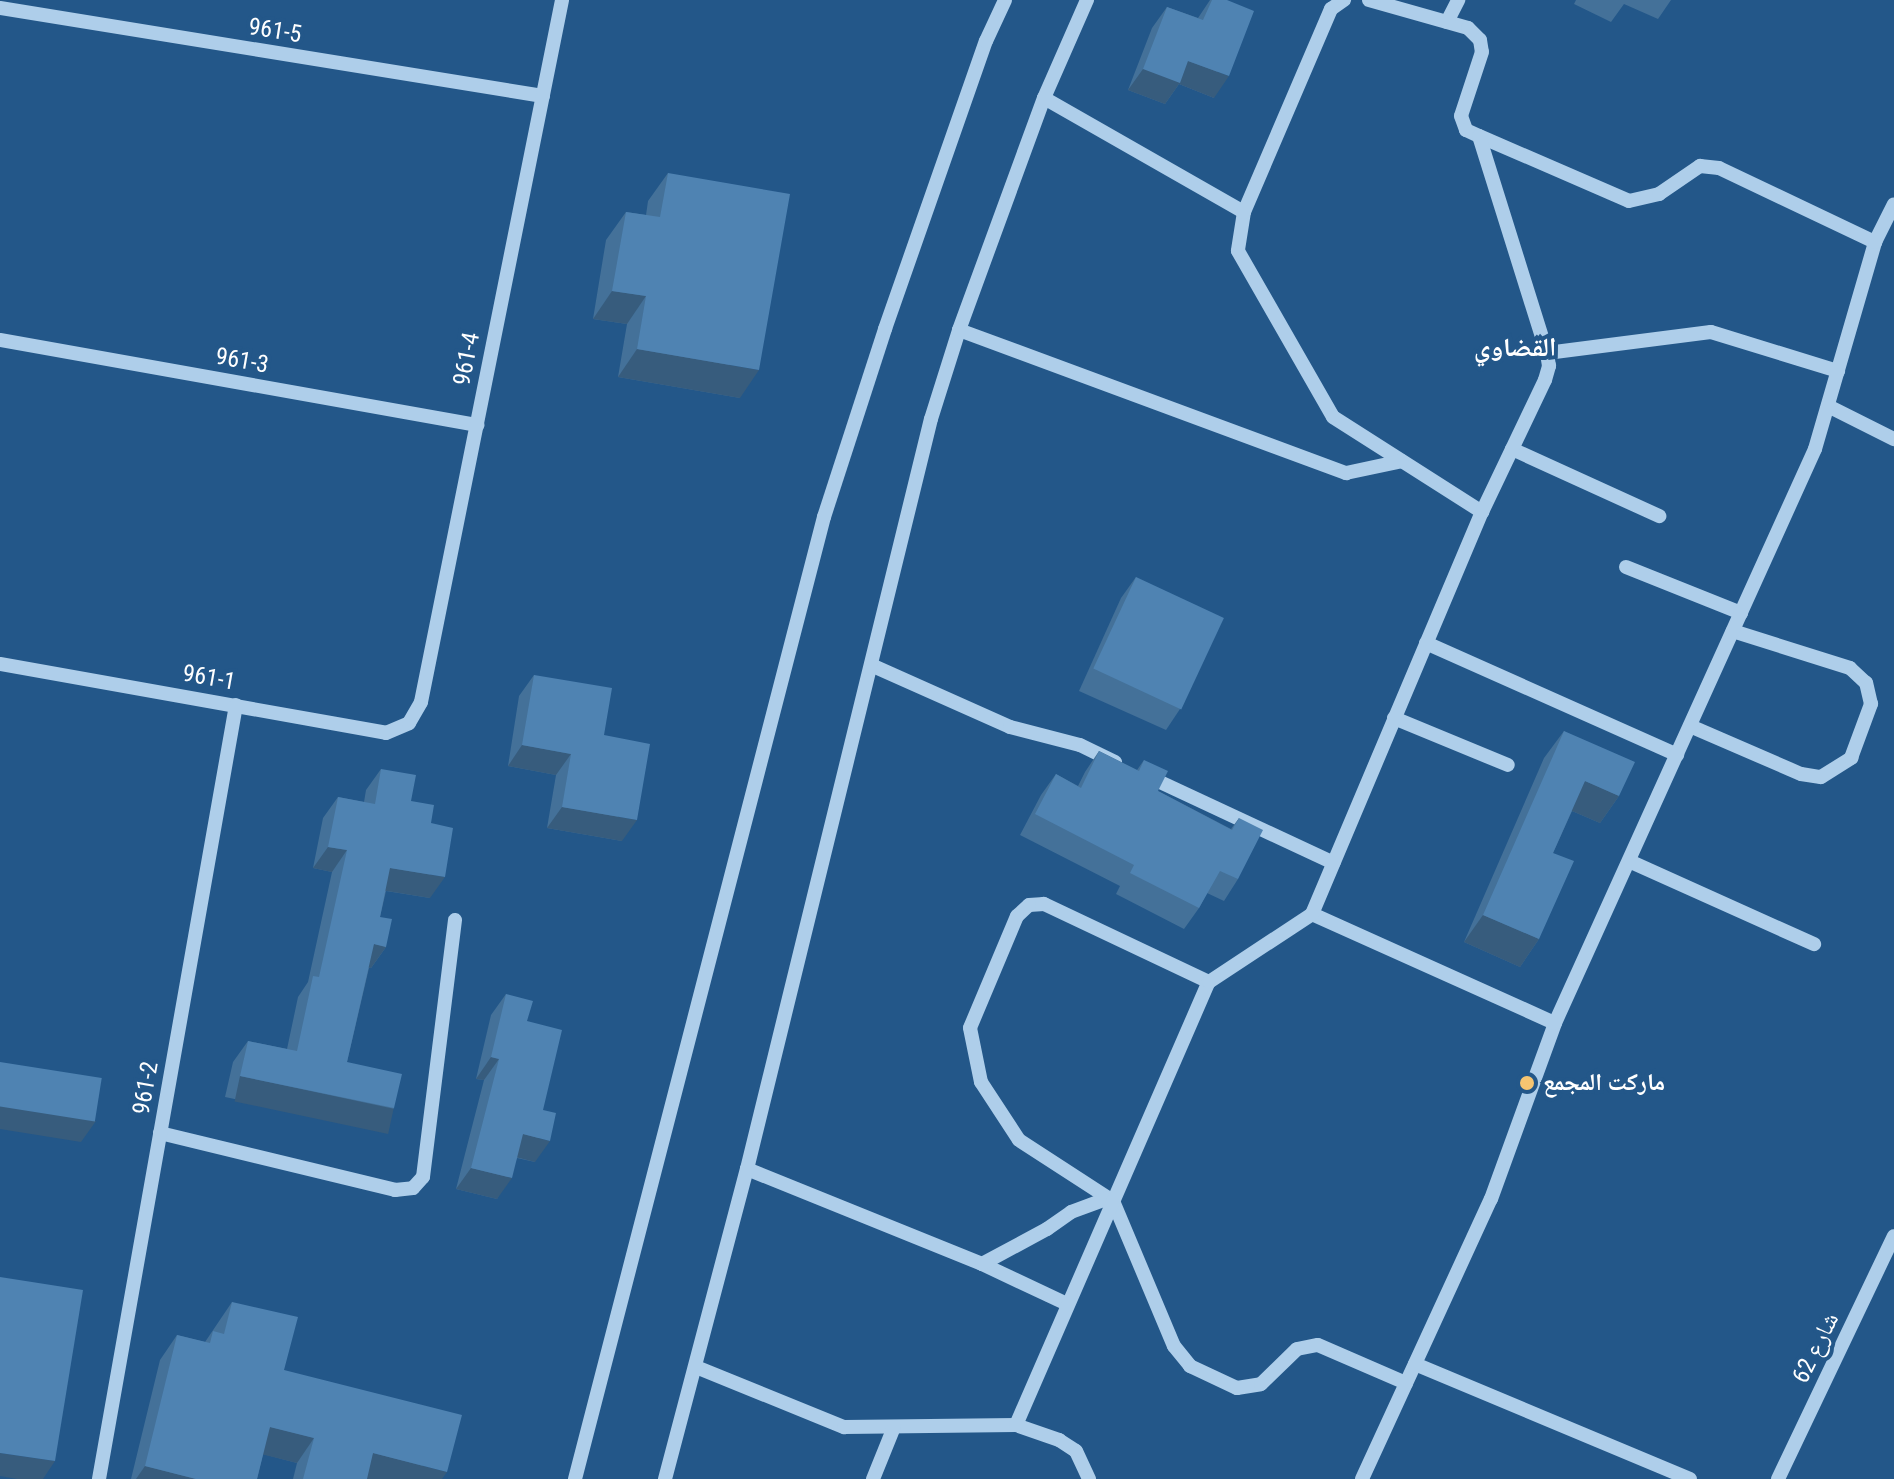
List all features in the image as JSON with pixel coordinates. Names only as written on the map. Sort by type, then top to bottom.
[{"type":"street","name":"961-4","points":[[409,723],[421,702],[562,0]]},
{"type":"street","points":[[575,1479],[824,517],[920,228],[986,41],[1005,0]]},
{"type":"street","points":[[665,1479],[747,1169],[931,419],[959,330],[1044,98],[1087,0]]},
{"type":"street","points":[[1344,0],[1331,9],[1244,212],[1238,251],[1333,417],[1482,512]]},
{"type":"street","points":[[1369,0],[1468,28],[1480,40],[1482,52],[1461,116],[1466,130],[1629,201],[1659,194],[1700,166],[1719,168],[1875,242]]},
{"type":"street","points":[[1447,22],[1458,0]]},
{"type":"street","name":"961-5","points":[[0,8],[543,96]]},
{"type":"street","points":[[1044,98],[1244,212]]},
{"type":"street","points":[[1016,1425],[1111,1200],[1209,982],[1312,914],[1482,512],[1545,380],[1549,366],[1547,353],[1479,136]]},
{"type":"street","points":[[1362,1479],[1491,1199],[1555,1023],[1815,449],[1875,242],[1894,204]]},
{"type":"street","points":[[959,330],[1346,473],[1402,461]]},
{"type":"street","points":[[1547,353],[1711,332],[1838,371]]},
{"type":"street","name":"961-3","points":[[0,340],[477,425]]},
{"type":"street","points":[[1828,406],[1894,439]]},
{"type":"street","points":[[1512,449],[1659,516]]},
{"type":"street","points":[[1626,567],[1741,613]]},
{"type":"street","points":[[1690,726],[1801,774],[1821,777],[1851,758],[1871,704],[1866,683],[1850,668],[1733,631]]},
{"type":"street","points":[[1426,643],[1677,755]]},
{"type":"street","name":"961-1","points":[[0,664],[386,733],[409,723]]},
{"type":"street","points":[[871,665],[1010,727],[1080,745],[1334,863]]},
{"type":"street","name":"961-2","points":[[99,1479],[236,705]]},
{"type":"street","points":[[1394,718],[1508,765]]},
{"type":"street","points":[[1629,861],[1814,944]]},
{"type":"street","points":[[1209,982],[1044,904],[1029,905],[1017,916],[970,1028],[981,1082],[1019,1140],[1111,1200],[1174,1346],[1190,1366],[1237,1388],[1261,1384],[1297,1349],[1318,1345],[1406,1383]]},
{"type":"street","points":[[1312,914],[1555,1023]]},
{"type":"street","points":[[160,1133],[395,1190],[413,1188],[423,1177],[455,920]]},
{"type":"street","points":[[747,1169],[982,1264],[1067,1304]]},
{"type":"street","points":[[982,1264],[1047,1229],[1071,1212],[1111,1200]]},
{"type":"street","name":"شارع 62","points":[[1778,1479],[1894,1236]]},
{"type":"street","points":[[1415,1364],[1657,1473],[1690,1479]]},
{"type":"street","points":[[696,1367],[844,1427],[1016,1425],[1059,1440],[1076,1451],[1089,1479]]},
{"type":"street","points":[[873,1479],[894,1427]]},
{"type":"building","points":[[1212,0],[1227,0],[1254,11],[1229,76],[1188,61],[1180,83],[1143,69],[1167,7],[1203,20]]},
{"type":"building","points":[[668,173],[790,194],[759,370],[637,349],[646,296],[612,291],[626,212],[660,217]]},
{"type":"building","points":[[1136,577],[1224,618],[1181,710],[1093,669]]},
{"type":"building","points":[[534,675],[612,688],[604,735],[650,744],[637,820],[562,807],[571,754],[522,745]]},
{"type":"building","points":[[1564,731],[1635,762],[1619,796],[1585,781],[1553,853],[1574,861],[1539,939],[1483,915]]},
{"type":"building","points":[[1099,751],[1139,771],[1144,760],[1168,771],[1158,791],[1232,830],[1239,818],[1263,830],[1238,879],[1220,871],[1199,908],[1130,873],[1134,865],[1035,814],[1056,774],[1081,788]]},
{"type":"building","points":[[381,769],[416,775],[411,801],[434,805],[431,823],[453,828],[445,877],[390,868],[380,917],[392,919],[386,947],[374,944],[347,1062],[402,1074],[394,1108],[240,1076],[248,1041],[297,1051],[313,976],[319,977],[347,850],[328,847],[338,797],[375,804]]},
{"type":"building","points":[[506,994],[533,1001],[527,1021],[562,1030],[543,1110],[556,1113],[550,1141],[523,1134],[512,1178],[471,1168],[499,1059],[491,1057]]},
{"type":"building","points":[[0,1062],[102,1078],[95,1122],[0,1107]]},
{"type":"building","points":[[0,1277],[83,1290],[55,1461],[0,1453]]},
{"type":"building","points":[[232,1302],[298,1317],[284,1370],[462,1415],[447,1472],[373,1453],[367,1479],[303,1479],[314,1438],[270,1427],[257,1479],[196,1479],[145,1466],[177,1335],[210,1343],[213,1331],[224,1334]]},
{"type":"place","name":"ماركت المجمع","points":[[1527,1083]]},
{"type":"district","name":"القضاوي","points":[[1515,348]]}]
